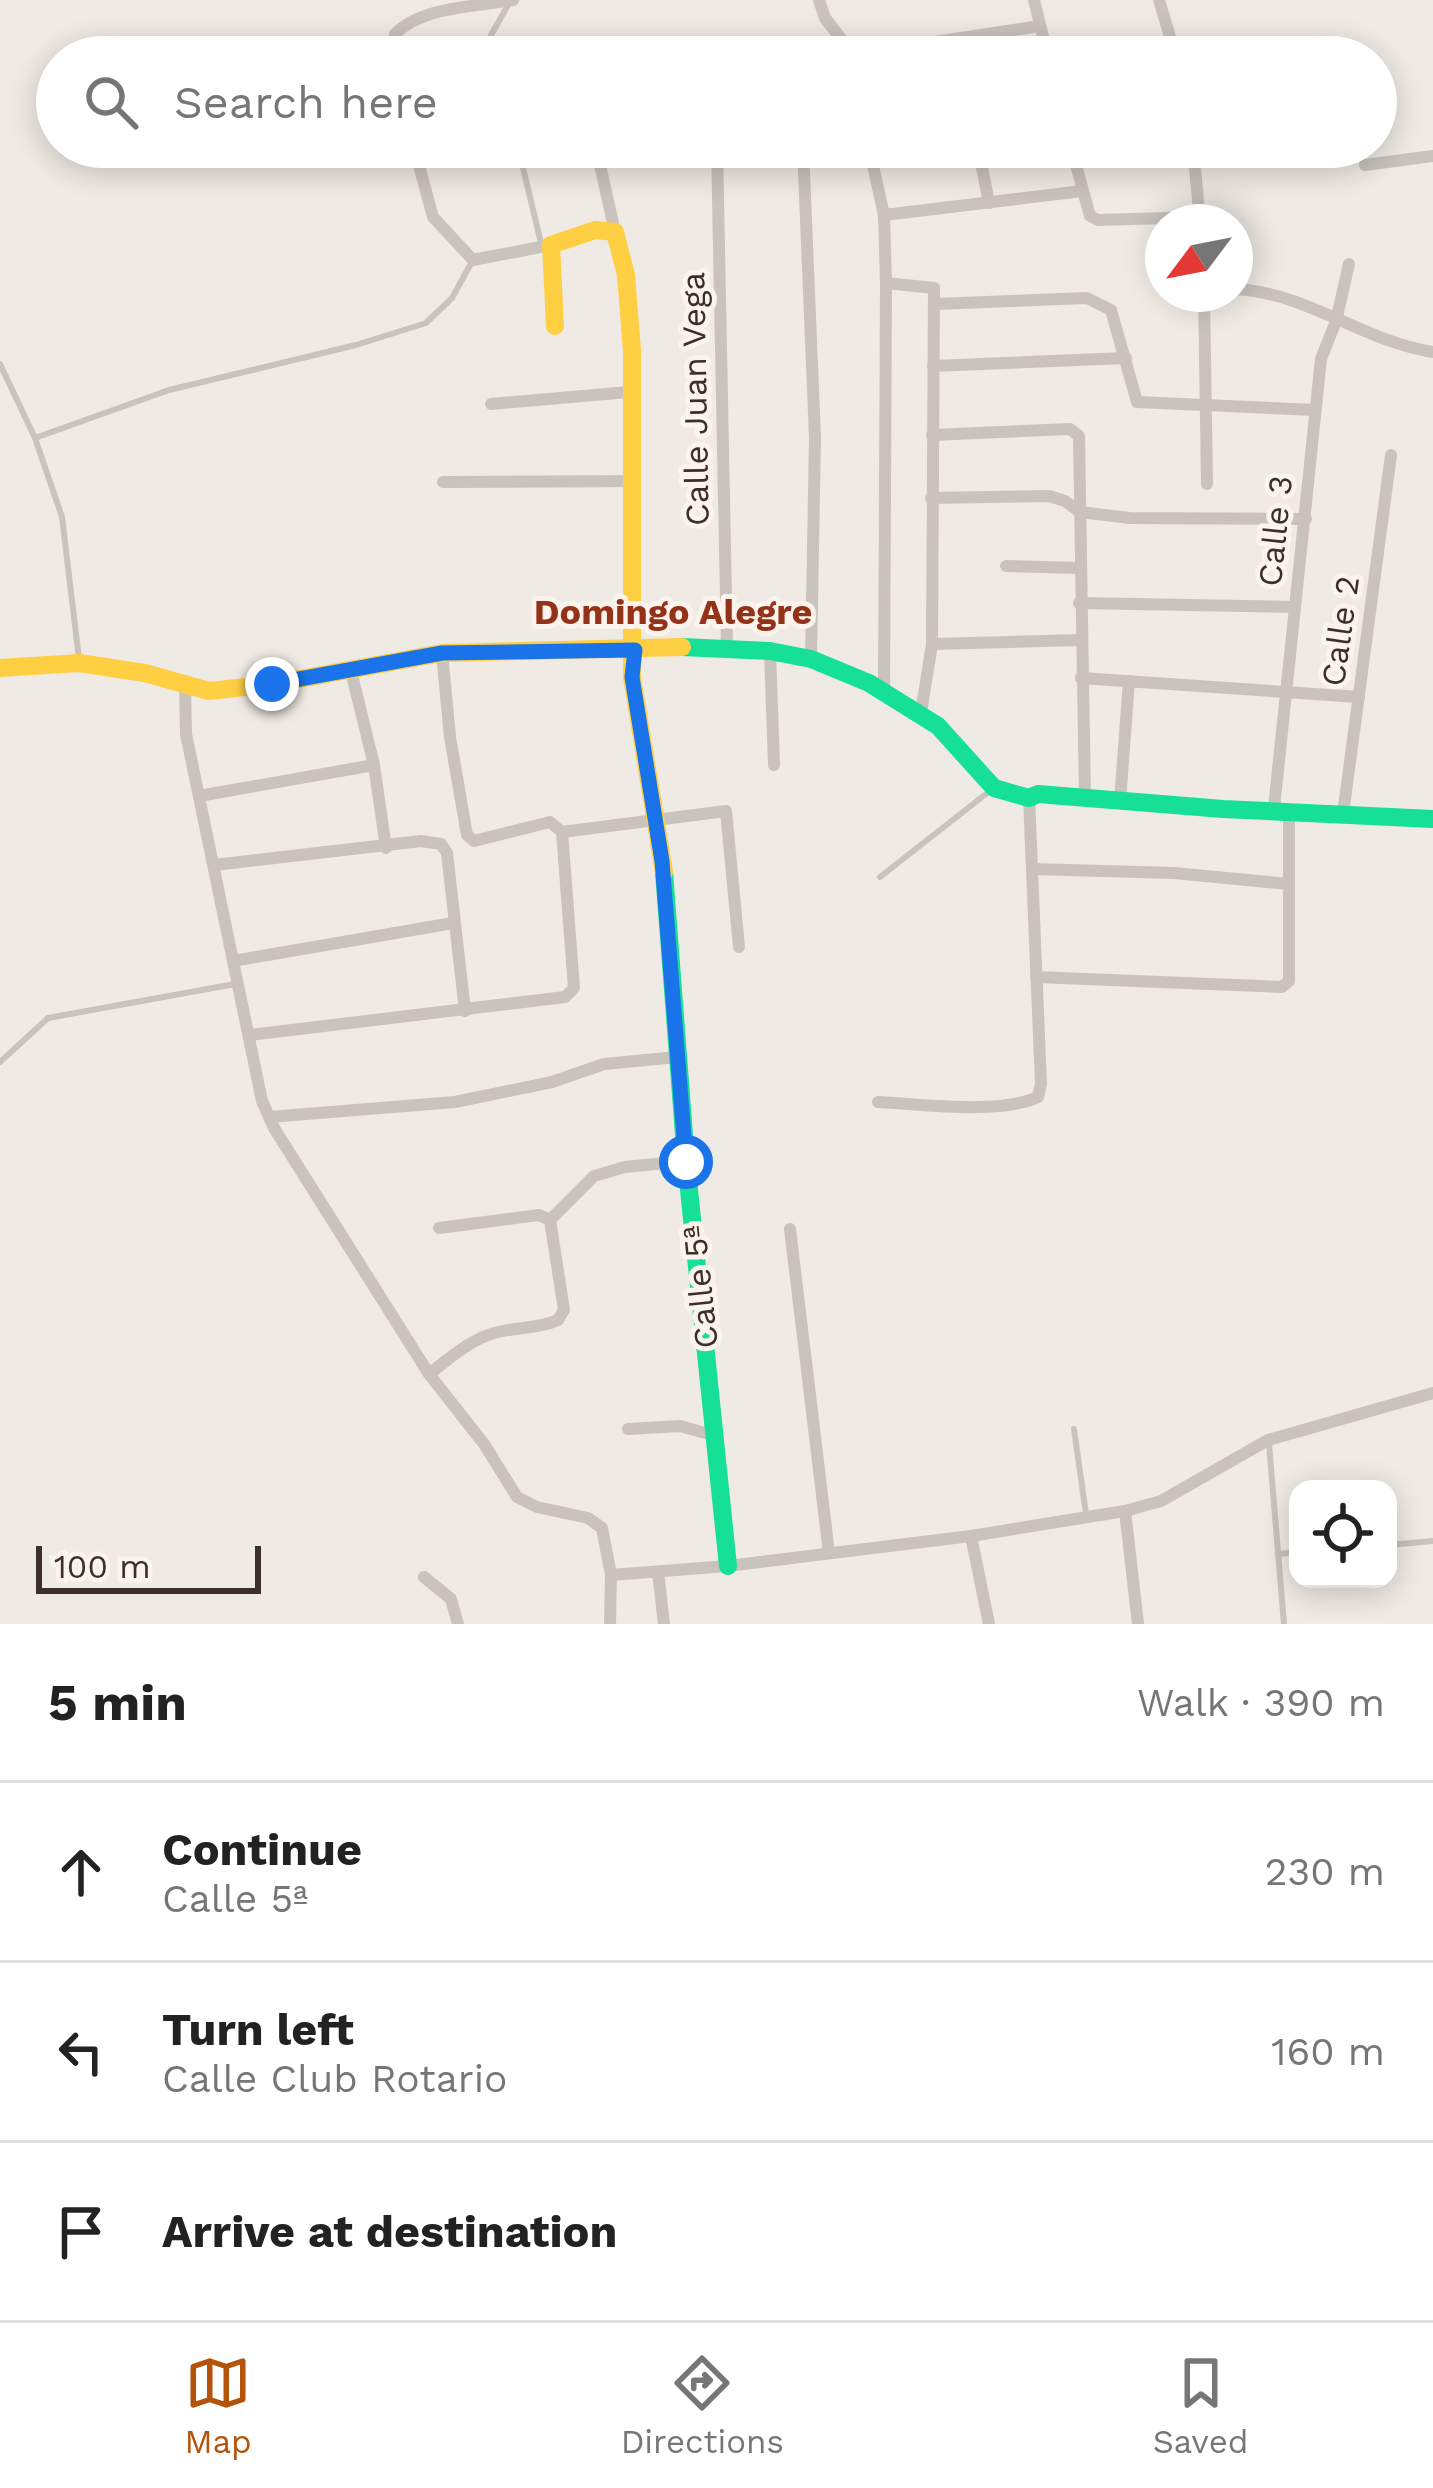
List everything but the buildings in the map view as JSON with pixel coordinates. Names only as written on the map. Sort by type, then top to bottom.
[{"type":"street","points":[[395,36],[405,24],[512,0]]},
{"type":"street","points":[[819,0],[839,36]]},
{"type":"street","points":[[1034,0],[1043,36]]},
{"type":"street","points":[[1159,0],[1171,36]]},
{"type":"street","points":[[975,36],[1040,26]]},
{"type":"street","points":[[1397,161],[1433,156]]},
{"type":"street","points":[[420,168],[433,217],[473,260],[546,246],[595,230],[615,232],[601,168]]},
{"type":"street","name":"Calle Juan Vega","points":[[717,168],[728,648]]},
{"type":"street","points":[[804,168],[815,438],[811,658]]},
{"type":"street","points":[[874,168],[884,215],[886,283],[884,691]]},
{"type":"street","points":[[982,168],[989,202]]},
{"type":"street","points":[[1077,168],[1085,208],[1098,220],[1145,220]]},
{"type":"street","points":[[1195,168],[1198,204]]},
{"type":"street","points":[[884,215],[1083,191]]},
{"type":"street","name":"Calle 5ª","points":[[615,232],[626,275],[632,351],[632,677],[662,861],[686,1162],[728,1566]]},
{"type":"street","points":[[546,246],[555,326]]},
{"type":"street","name":"Calle 3","points":[[1036,977],[1282,987],[1288,981],[1288,884],[1281,809],[1286,691],[1321,358],[1336,321],[1349,264]]},
{"type":"street","points":[[886,283],[934,288],[932,644],[921,713]]},
{"type":"street","points":[[1253,290],[1299,300],[1380,340],[1433,352]]},
{"type":"street","points":[[935,304],[1087,298],[1111,310],[1138,403],[1315,410]]},
{"type":"street","points":[[1204,312],[1207,484]]},
{"type":"street","points":[[934,366],[1126,358]]},
{"type":"street","points":[[491,404],[629,392]]},
{"type":"street","points":[[932,435],[1076,431],[1079,436],[1084,800]]},
{"type":"street","name":"Calle 2","points":[[1343,814],[1391,455]]},
{"type":"street","points":[[443,482],[634,482]]},
{"type":"street","points":[[931,498],[1049,496],[1080,512],[1130,518],[1306,519]]},
{"type":"street","points":[[1006,566],[1078,568]]},
{"type":"street","points":[[1079,603],[1294,607]]},
{"type":"street","points":[[932,644],[1080,640]]},
{"type":"street","points":[[770,651],[774,765]]},
{"type":"street","points":[[0,668],[79,663],[145,673],[209,691],[442,653],[770,651],[811,658],[884,691],[921,713],[958,745],[994,788],[1029,798],[1038,794],[1433,818]]},
{"type":"street","points":[[250,1035],[566,997],[574,988],[562,832],[550,822],[474,841],[467,836],[442,653]]},
{"type":"street","points":[[351,671],[374,765],[386,848]]},
{"type":"street","points":[[1081,678],[1359,697]]},
{"type":"street","points":[[1120,800],[1129,681]]},
{"type":"street","points":[[185,686],[182,710],[236,983],[269,1117],[429,1374],[484,1444],[517,1497],[537,1507],[588,1518],[602,1528],[611,1575],[610,1624]]},
{"type":"street","points":[[199,796],[374,765]]},
{"type":"street","points":[[878,1102],[961,1106],[1027,1103],[1038,1097],[1029,798]]},
{"type":"street","points":[[562,832],[726,811],[739,947]]},
{"type":"street","points":[[214,866],[421,841],[441,844],[467,836]]},
{"type":"street","points":[[441,844],[447,853],[465,1011]]},
{"type":"street","points":[[1032,869],[1174,873],[1288,884]]},
{"type":"street","points":[[233,961],[454,923]]},
{"type":"street","points":[[269,1117],[455,1102],[552,1082],[604,1064],[677,1057]]},
{"type":"street","points":[[550,1220],[594,1176],[625,1167],[686,1162]]},
{"type":"street","points":[[439,1228],[539,1215],[550,1220]]},
{"type":"street","points":[[429,1374],[468,1344],[496,1332],[542,1327],[558,1320],[563,1310],[550,1220]]},
{"type":"street","points":[[790,1229],[830,1553]]},
{"type":"street","points":[[611,1575],[728,1566],[971,1536],[1125,1511],[1161,1501],[1268,1440],[1433,1393]]},
{"type":"street","points":[[628,1429],[680,1426],[716,1436]]},
{"type":"street","points":[[1125,1511],[1138,1624]]},
{"type":"street","points":[[971,1536],[989,1624]]},
{"type":"street","points":[[658,1572],[664,1624]]},
{"type":"street","points":[[424,1577],[451,1599],[458,1624]]},
{"type":"lane","points":[[491,36],[512,0]]},
{"type":"lane","points":[[524,168],[546,246]]},
{"type":"lane","points":[[35,438],[169,390],[356,345],[426,323],[452,298],[473,260]]},
{"type":"lane","points":[[0,364],[35,438],[62,517],[79,663]]},
{"type":"lane","points":[[880,877],[994,788]]},
{"type":"lane","points":[[0,1062],[48,1018],[236,983]]},
{"type":"lane","points":[[1074,1429],[1086,1517]]},
{"type":"lane","points":[[1268,1440],[1284,1624]]},
{"type":"lane","points":[[1397,1544],[1433,1540]]},
{"type":"lane","points":[[1277,1554],[1289,1553]]},
{"type":"traffic: fast","points":[[682,647],[770,651],[811,659],[869,683],[938,726],[994,788],[1029,798],[1038,794],[1433,819]]},
{"type":"traffic: fast","points":[[664,872],[686,1161],[728,1566]]},
{"type":"traffic: slow","points":[[555,326],[551,245],[595,230],[615,232],[626,275],[632,351],[632,677],[664,872]]},
{"type":"traffic: slow","points":[[0,668],[79,663],[145,673],[209,691],[442,653],[682,647]]},
{"type":"district","name":"Domingo Alegre","points":[[673,612]]},
{"type":"route","points":[[272,684],[442,653],[635,650],[632,677],[662,861],[686,1162]]}]
